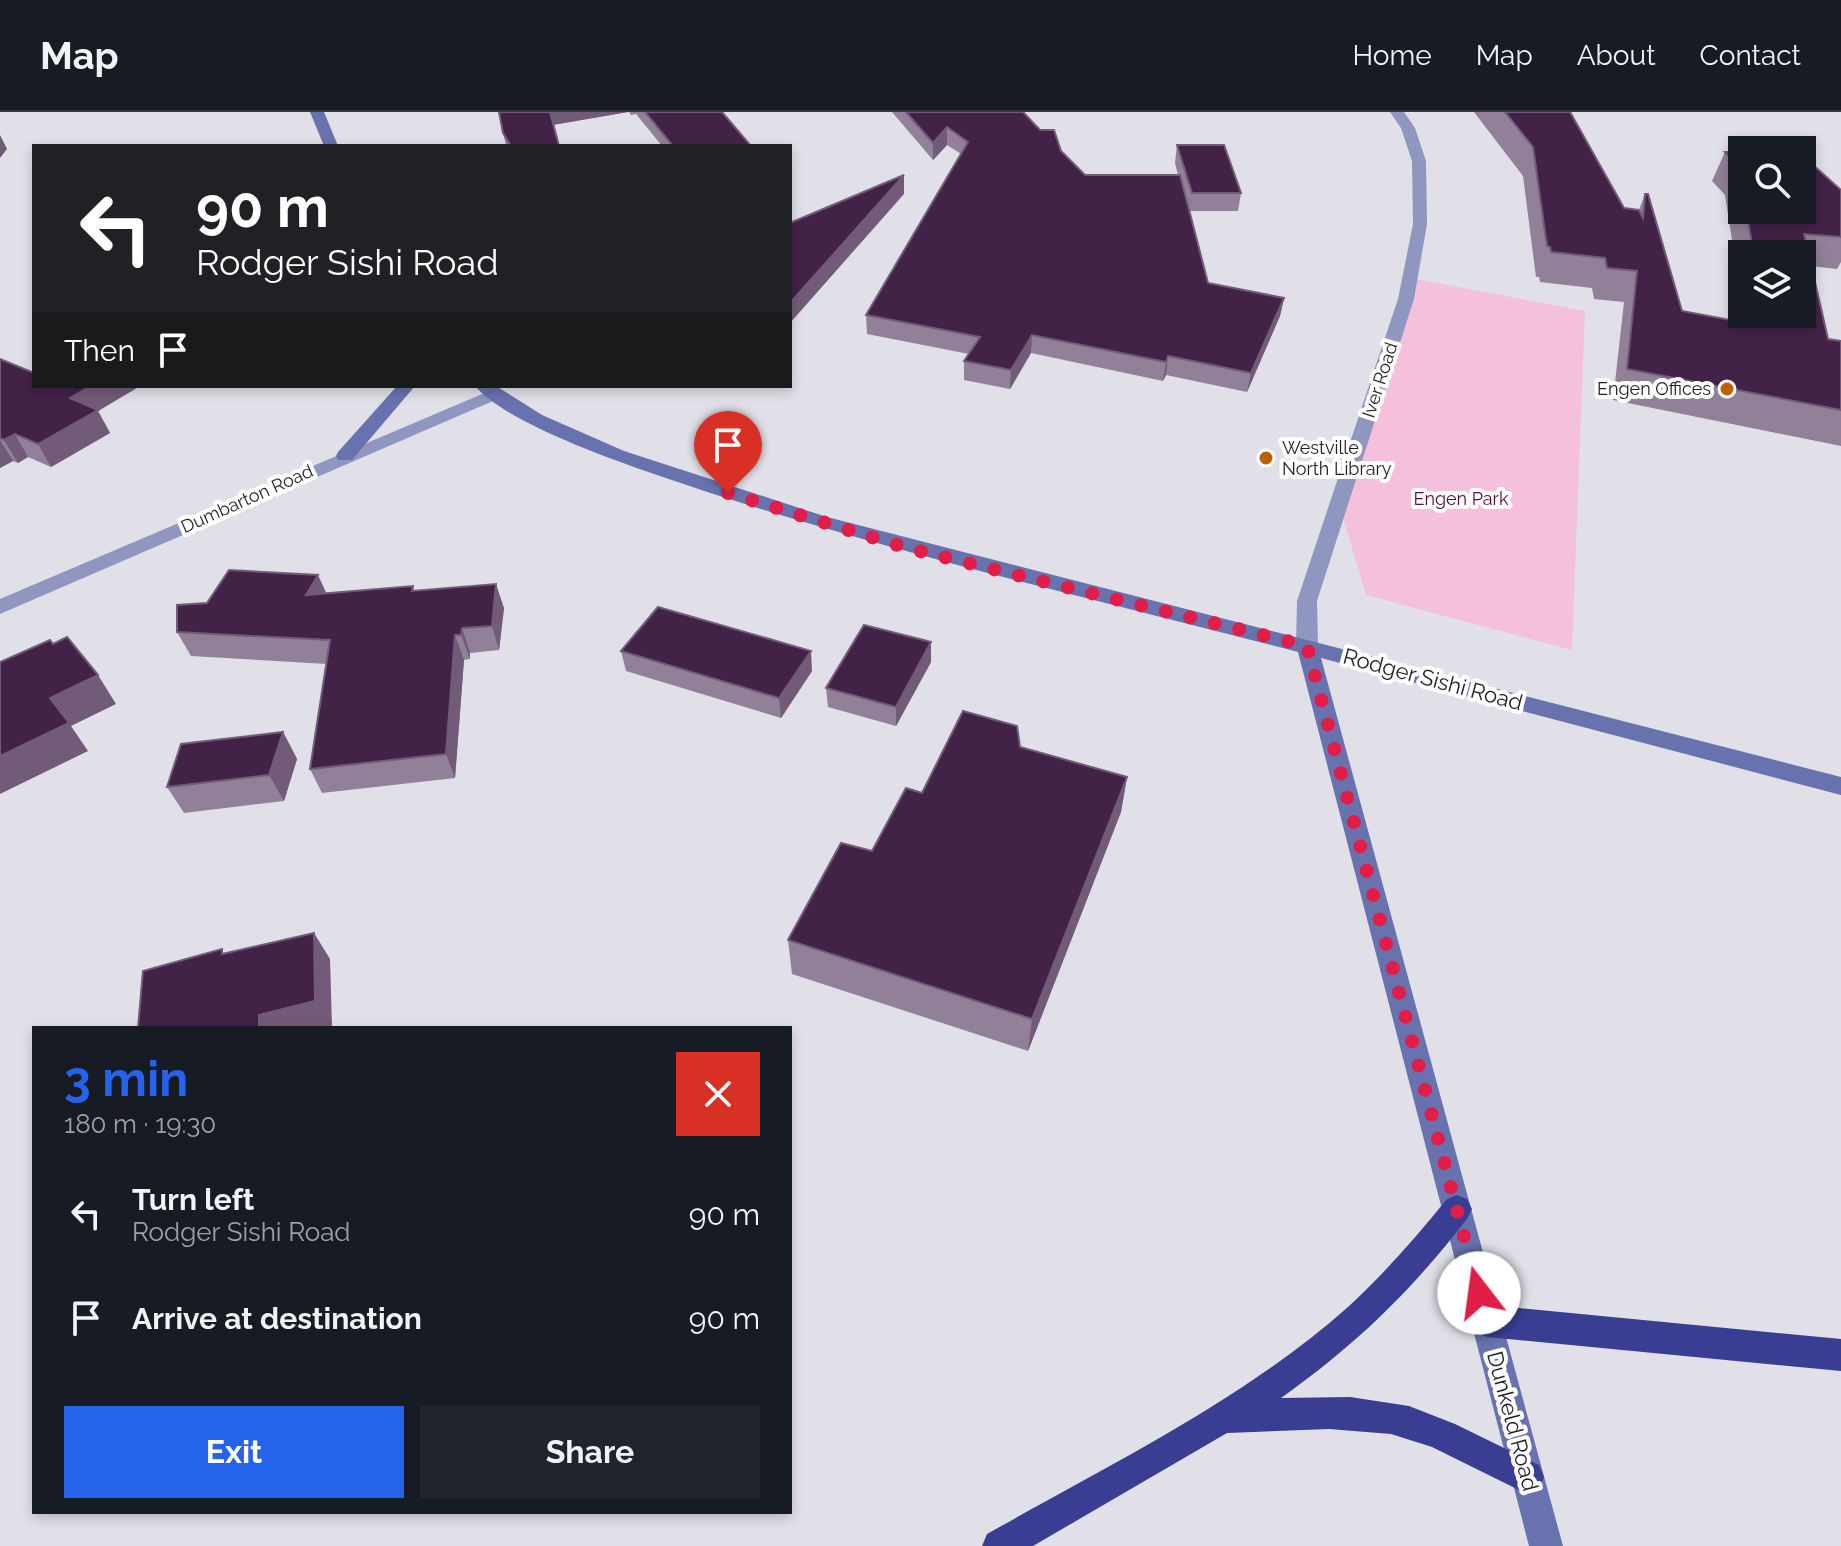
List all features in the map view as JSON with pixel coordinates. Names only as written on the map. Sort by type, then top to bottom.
[{"type":"highway","points":[[999,1546],[1224,1417],[1341,1334],[1405,1274],[1457,1209]]},
{"type":"highway","points":[[1487,1321],[1841,1355]]},
{"type":"highway","points":[[1224,1417],[1351,1413],[1394,1419],[1439,1435],[1527,1477]]},
{"type":"main road","points":[[317,112],[330,144]]},
{"type":"main road","points":[[345,456],[405,388]]},
{"type":"main road","name":"Rodger Sishi Road","points":[[489,390],[552,429],[589,446],[781,511],[907,548],[1307,646],[1841,786]]},
{"type":"main road","name":"Dunkeld Road","points":[[1307,646],[1546,1546]]},
{"type":"street","name":"Iver Road","points":[[1307,646],[1307,601],[1406,299],[1420,224],[1419,161],[1408,128],[1397,112]]},
{"type":"street","name":"Dumbarton Road","points":[[0,607],[489,390]]},
{"type":"green space","name":"Engen Park","points":[[1410,278],[1585,311],[1572,650],[1366,595],[1339,504]]},
{"type":"building","points":[[499,112],[550,112],[558,144],[510,144],[503,133]]},
{"type":"building","points":[[645,112],[722,112],[749,144],[671,144]]},
{"type":"building","points":[[906,112],[1023,112],[1040,130],[1054,130],[1061,151],[1085,175],[1180,175],[1208,283],[1284,298],[1251,373],[1168,356],[1166,362],[1032,335],[1011,370],[964,361],[980,337],[866,315],[968,142],[947,127],[933,143]]},
{"type":"building","points":[[1505,112],[1570,112],[1624,208],[1639,210],[1643,218],[1645,194],[1648,194],[1682,311],[1728,320],[1728,328],[1816,328],[1816,286],[1828,339],[1841,341],[1841,410],[1627,369],[1637,271],[1607,268],[1605,258],[1551,252],[1547,246],[1533,147]]},
{"type":"building","points":[[1177,145],[1224,145],[1241,193],[1192,193]]},
{"type":"building","points":[[1816,168],[1841,190],[1841,237],[1804,234],[1805,240],[1751,240],[1749,224],[1816,224]]},
{"type":"building","points":[[904,175],[792,301],[792,222]]},
{"type":"building","points":[[0,359],[32,372],[32,388],[87,388],[70,398],[98,410],[38,444],[15,434],[4,440],[0,438]]},
{"type":"building","points":[[229,570],[318,575],[306,595],[413,586],[412,591],[496,584],[492,626],[462,628],[461,635],[455,635],[446,754],[310,769],[330,640],[177,632],[177,605],[207,603]]},
{"type":"building","points":[[658,607],[811,651],[779,698],[621,651]]},
{"type":"building","points":[[864,625],[931,642],[896,707],[826,688]]},
{"type":"building","points":[[67,637],[98,675],[50,698],[69,723],[0,756],[0,662],[50,640],[53,644]]},
{"type":"building","points":[[963,711],[1017,726],[1020,747],[1127,777],[1032,1019],[788,940],[841,843],[872,851],[906,788],[922,793]]},
{"type":"building","points":[[283,732],[269,775],[167,787],[181,744]]},
{"type":"building","points":[[314,933],[315,1001],[259,1015],[259,1026],[138,1026],[143,971],[222,949],[222,954]]},
{"type":"place","name":"Engen Offices","points":[[1727,389]]},
{"type":"place","name":"Westville North Library","points":[[1266,458]]},
{"type":"route","points":[[728,493],[907,548],[1307,646],[1479,1293]]}]
